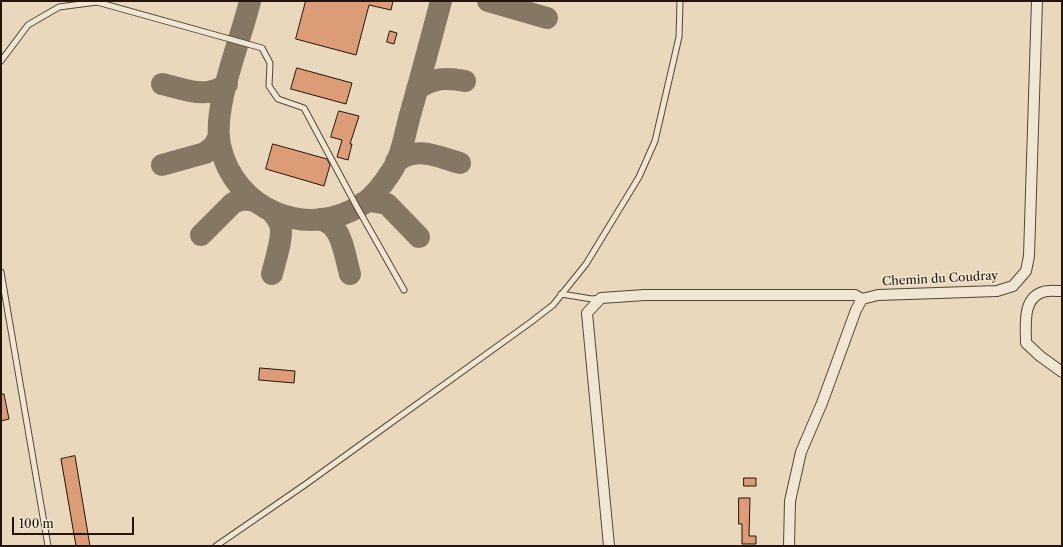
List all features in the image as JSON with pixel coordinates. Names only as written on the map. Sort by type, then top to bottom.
[{"type":"street","name":"Chemin du Coudray","points":[[862,299],[878,294],[997,291],[1013,286],[1026,271],[1029,256],[1037,1]]},
{"type":"street","points":[[1062,291],[1042,292],[1031,298],[1027,308],[1026,343],[1040,356],[1062,372]]},
{"type":"street","points":[[609,546],[587,313],[601,298],[645,295],[855,295],[862,299],[856,310],[822,403],[801,452],[790,501],[789,546]]},
{"type":"lane","points":[[216,546],[306,484],[553,305],[586,264],[639,177],[655,141],[678,37],[680,1]]},
{"type":"lane","points":[[1,61],[28,25],[59,7],[98,2],[262,48],[270,63],[269,86],[278,99],[304,108],[357,207],[404,290]]},
{"type":"lane","points":[[1,272],[48,546]]},
{"type":"lane","points":[[561,294],[592,299],[601,298]]},
{"type":"building","points":[[306,1],[393,1],[391,10],[369,5],[356,55],[296,39]]},
{"type":"building","points":[[390,31],[397,33],[394,44],[387,42]]},
{"type":"building","points":[[297,68],[352,83],[346,104],[291,89]]},
{"type":"building","points":[[339,111],[359,116],[350,144],[352,144],[348,160],[337,157],[342,140],[331,137]]},
{"type":"building","points":[[273,144],[327,159],[330,165],[324,186],[266,169]]},
{"type":"building","points":[[260,368],[295,371],[294,383],[259,380]]},
{"type":"building","points":[[1,394],[4,394],[9,419],[1,421]]},
{"type":"building","points":[[75,456],[90,546],[76,546],[61,459]]},
{"type":"building","points":[[744,478],[756,478],[756,486],[744,486]]},
{"type":"building","points":[[739,498],[750,498],[749,536],[756,536],[756,544],[742,544],[742,524],[739,524]]},
{"type":"taxiway","points":[[250,1],[229,73],[220,112],[220,145],[228,168],[240,187],[257,202],[276,213],[297,219],[319,220],[341,215],[363,204],[378,189],[395,166],[403,144],[441,1]]},
{"type":"taxiway","points":[[488,1],[547,18]]},
{"type":"taxiway","points":[[417,89],[440,79],[465,81]]},
{"type":"taxiway","points":[[162,84],[195,92],[211,91],[219,89],[227,84]]},
{"type":"taxiway","points":[[162,165],[205,153],[214,146],[219,136]]},
{"type":"taxiway","points":[[396,162],[411,154],[419,153],[460,163]]},
{"type":"taxiway","points":[[201,235],[233,203],[244,200],[255,201]]},
{"type":"taxiway","points":[[363,203],[371,201],[387,204],[419,237]]},
{"type":"taxiway","points":[[271,211],[278,220],[281,229],[280,242],[272,274]]},
{"type":"taxiway","points":[[320,219],[330,224],[339,236],[350,274]]}]
